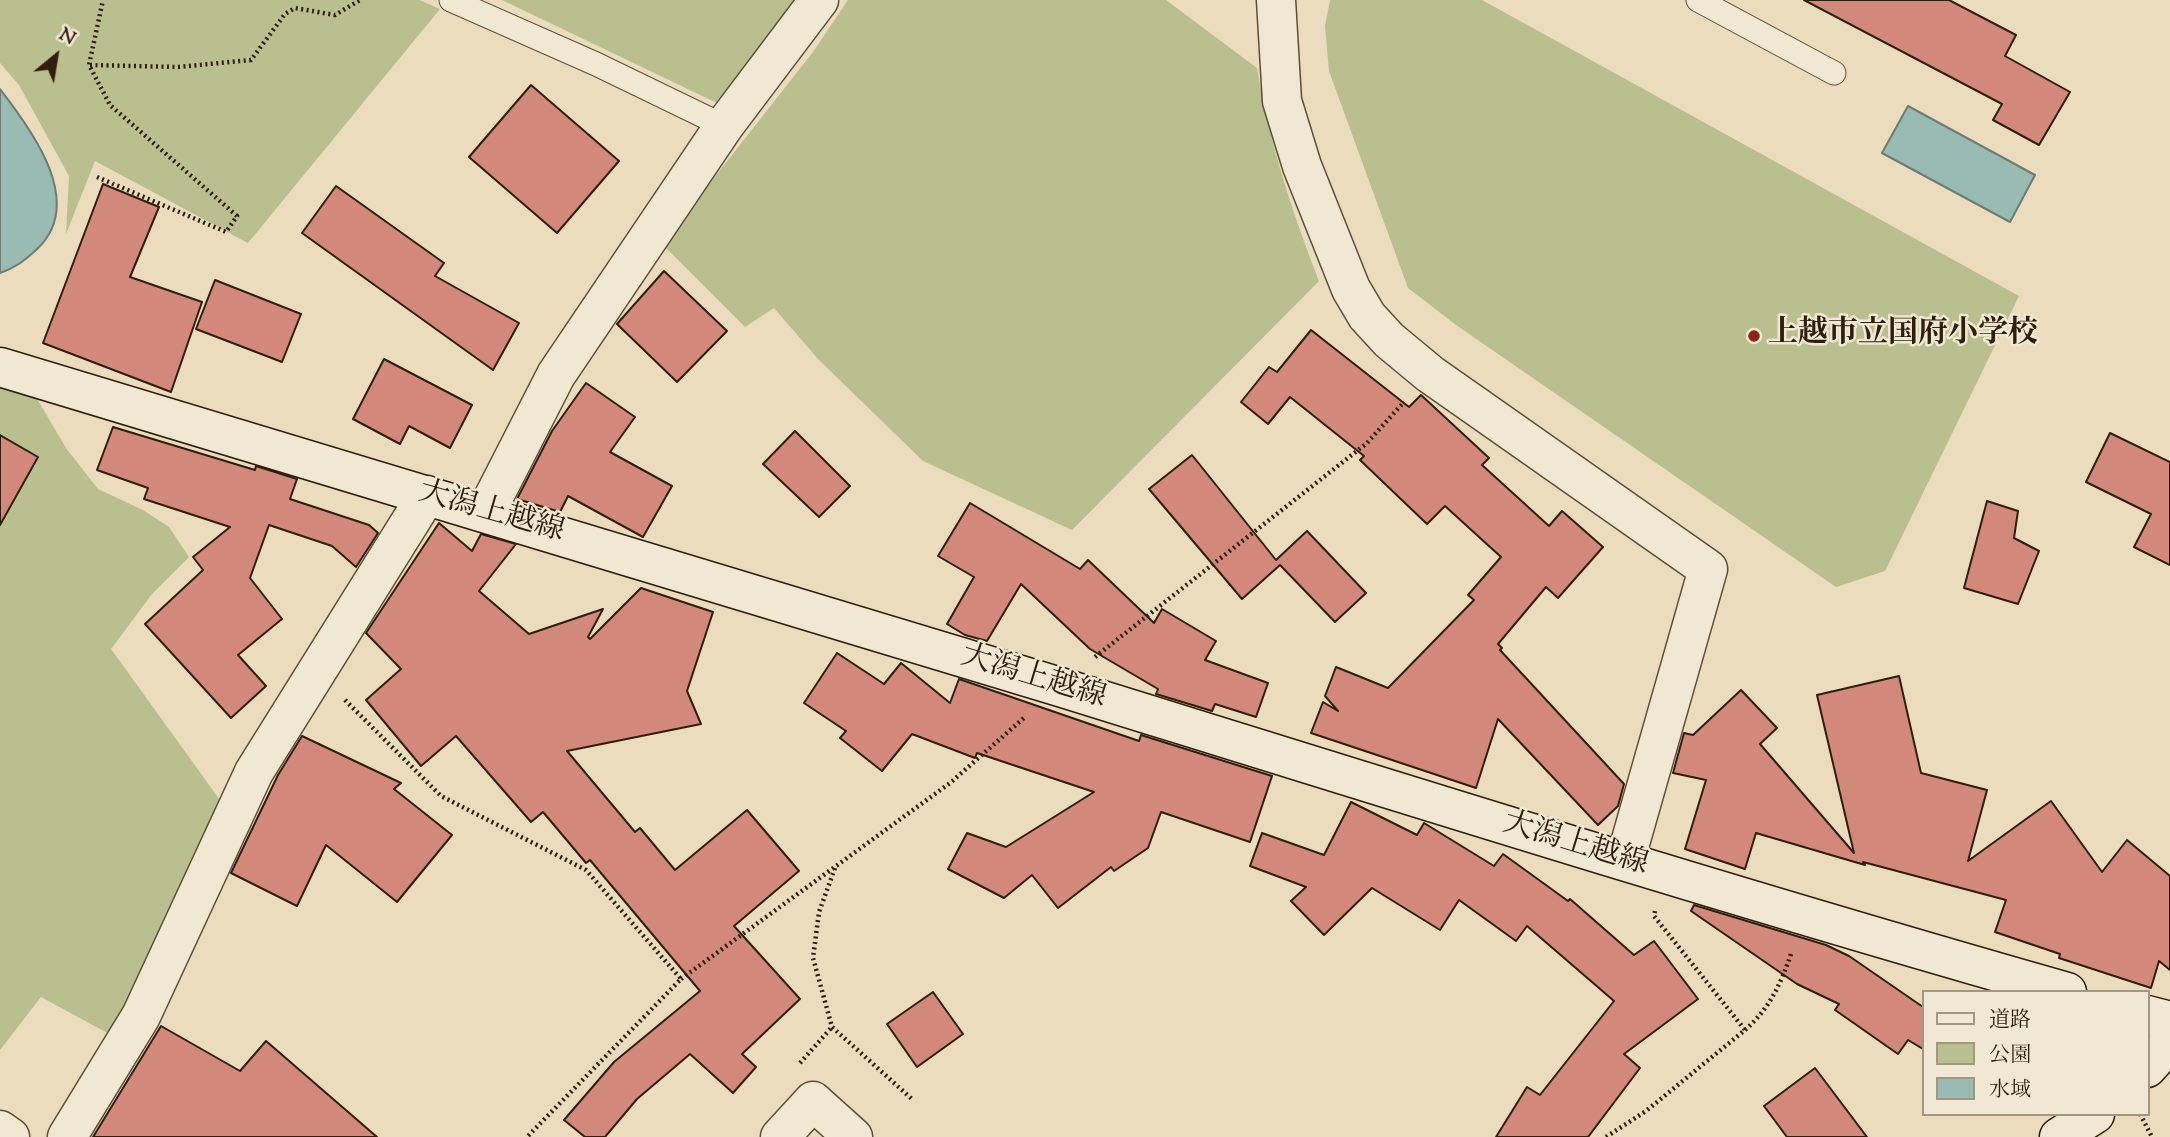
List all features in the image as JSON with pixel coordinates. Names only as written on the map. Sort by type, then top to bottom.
[{"type":"street","points":[[486,512],[556,375],[724,126],[819,0]]},
{"type":"street","points":[[1276,0],[1282,101],[1302,166],[1326,227],[1352,289],[1367,316],[1389,340],[1430,374],[1708,569],[1625,861]]},
{"type":"street","name":"大潟上越線","points":[[0,367],[1046,682],[1314,768],[1663,872],[1803,917],[2060,990]]},
{"type":"street","points":[[67,1137],[141,1017],[254,772],[427,495]]},
{"type":"street","points":[[2149,1016],[2170,1021]]},
{"type":"street","points":[[2149,1066],[2170,1042]]},
{"type":"street","points":[[780,1137],[813,1101],[853,1137]]},
{"type":"street","points":[[2059,1137],[2092,1116]]},
{"type":"street","points":[[0,1130],[10,1137]]},
{"type":"lane","points":[[451,0],[596,64],[724,126]]},
{"type":"lane","points":[[1698,0],[1834,73]]},
{"type":"path","points":[[97,177],[226,232],[237,216],[110,105],[89,65],[103,0]]},
{"type":"path","points":[[89,65],[178,67],[251,60],[285,13],[295,8],[335,15],[360,0]]},
{"type":"path","points":[[317,672],[441,796],[586,870],[681,979],[527,1137]]},
{"type":"path","points":[[835,867],[819,912],[813,958],[832,1027],[913,1100]]},
{"type":"path","points":[[1663,872],[1654,916],[1745,1030]]},
{"type":"path","points":[[1606,1137],[1646,1111],[1745,1030],[1779,989],[1803,917]]},
{"type":"path","points":[[2141,1116],[2152,1137]]},
{"type":"green space","points":[[0,0],[419,0],[440,9],[248,243],[95,161],[66,234],[69,176],[19,85],[0,63]]},
{"type":"green space","points":[[502,0],[798,0],[719,104]]},
{"type":"green space","points":[[848,0],[1166,0],[1257,68],[1282,176],[1319,281],[1072,530],[923,461],[818,359],[774,308],[745,327],[662,244],[813,52]]},
{"type":"green space","points":[[1330,0],[1482,0],[2019,296],[1885,571],[1836,587],[1456,325],[1408,288],[1329,71],[1325,26]]},
{"type":"green space","points":[[0,381],[33,392],[66,448],[98,489],[143,510],[169,527],[189,557],[152,594],[111,649],[225,807],[113,1036],[41,997],[0,1050]]},
{"type":"water","points":[[0,89],[39,146],[55,190],[56,211],[50,232],[36,250],[19,264],[0,273]]},
{"type":"water","points":[[1908,106],[2035,175],[2010,222],[1882,153]]},
{"type":"building","points":[[1804,0],[1949,0],[2016,35],[2005,56],[2070,92],[2039,145],[1993,120],[2002,104]]},
{"type":"building","points":[[531,85],[619,161],[557,233],[469,157]]},
{"type":"building","points":[[103,184],[159,207],[130,277],[202,302],[171,392],[43,343]]},
{"type":"building","points":[[336,186],[444,263],[435,276],[519,323],[493,370],[302,233]]},
{"type":"building","points":[[664,271],[727,331],[677,382],[617,324]]},
{"type":"building","points":[[215,280],[301,314],[282,362],[196,329]]},
{"type":"building","points":[[1311,330],[1409,407],[1421,395],[1489,458],[1482,465],[1549,526],[1562,511],[1603,547],[1558,598],[1546,587],[1498,644],[1502,648],[1500,650],[1624,784],[1618,806],[1598,825],[1498,719],[1476,788],[1311,733],[1323,702],[1338,711],[1325,696],[1336,667],[1388,688],[1474,600],[1468,595],[1501,557],[1445,506],[1427,524],[1360,460],[1364,456],[1290,397],[1268,424],[1241,402],[1269,367],[1277,372]]},
{"type":"building","points":[[384,359],[472,405],[450,448],[409,426],[400,444],[353,419]]},
{"type":"building","points":[[586,383],[635,417],[610,452],[672,486],[643,537],[568,496],[560,512],[517,499],[552,431]]},
{"type":"building","points":[[113,427],[255,470],[256,466],[297,479],[290,499],[369,525],[378,533],[356,567],[332,546],[269,525],[250,578],[282,619],[238,655],[266,686],[231,718],[145,624],[203,570],[193,557],[230,527],[144,499],[148,488],[97,470]]},
{"type":"building","points":[[795,431],[850,486],[819,517],[763,464]]},
{"type":"building","points":[[2110,433],[2170,462],[2170,565],[2134,547],[2151,514],[2086,482]]},
{"type":"building","points":[[0,435],[38,457],[0,525]]},
{"type":"building","points":[[1192,455],[1276,560],[1307,531],[1366,593],[1335,622],[1280,565],[1242,599],[1149,489]]},
{"type":"building","points":[[1987,501],[2018,511],[2014,538],[2039,551],[2018,604],[1964,588]]},
{"type":"building","points":[[970,503],[1080,569],[1088,560],[1154,623],[1162,609],[1216,641],[1205,660],[1268,683],[1256,717],[1215,704],[1212,711],[1156,694],[1158,689],[1090,649],[1021,584],[987,641],[965,635],[947,624],[974,577],[938,556]]},
{"type":"building","points":[[439,523],[472,551],[481,534],[516,544],[479,591],[529,634],[603,609],[588,637],[590,639],[641,588],[713,612],[687,691],[701,724],[567,751],[635,832],[640,828],[675,870],[747,810],[799,871],[734,926],[800,999],[742,1054],[756,1067],[733,1093],[690,1054],[637,1099],[605,1137],[585,1137],[564,1120],[614,1062],[700,991],[590,860],[586,863],[543,812],[531,822],[456,736],[421,766],[366,700],[401,669],[366,633]]},
{"type":"building","points":[[837,653],[884,684],[901,663],[950,703],[959,679],[1139,741],[1141,735],[1272,776],[1250,842],[1161,812],[1148,848],[1114,871],[1111,867],[1058,908],[1032,875],[1004,898],[948,869],[967,833],[1006,847],[1094,792],[977,753],[975,758],[912,734],[882,771],[840,738],[846,731],[804,703]]},
{"type":"building","points":[[1899,676],[1921,773],[1987,790],[1968,861],[2051,801],[2102,872],[2127,840],[2170,876],[2170,970],[2159,961],[2151,988],[2059,958],[2060,954],[1995,932],[2006,900],[1863,862],[1865,865],[1756,833],[1745,869],[1685,849],[1706,780],[1673,773],[1684,733],[1693,735],[1741,690],[1777,728],[1760,744],[1854,853],[1817,695]]},
{"type":"building","points":[[302,736],[401,783],[394,789],[452,835],[397,902],[326,845],[297,906],[231,873],[278,775]]},
{"type":"building","points":[[1351,802],[1417,835],[1424,823],[1494,866],[1503,854],[1568,901],[1570,899],[1634,955],[1654,941],[1698,999],[1624,1054],[1640,1068],[1588,1137],[1496,1137],[1527,1087],[1540,1095],[1614,1001],[1527,926],[1516,941],[1459,900],[1440,930],[1372,888],[1324,935],[1291,901],[1306,887],[1250,866],[1262,833],[1324,855]]},
{"type":"building","points":[[1694,905],[1826,945],[1849,956],[1922,1006],[1922,1048],[1908,1040],[1898,1054],[1835,1010],[1839,1004],[1797,984],[1691,911]]},
{"type":"building","points":[[933,992],[963,1034],[917,1067],[887,1024]]},
{"type":"building","points":[[161,1026],[240,1071],[266,1041],[377,1137],[93,1137]]},
{"type":"building","points":[[1815,1068],[1867,1137],[1787,1137],[1764,1106]]},
{"type":"place","name":"上越市立国府小学校","points":[[1754,336]]}]
